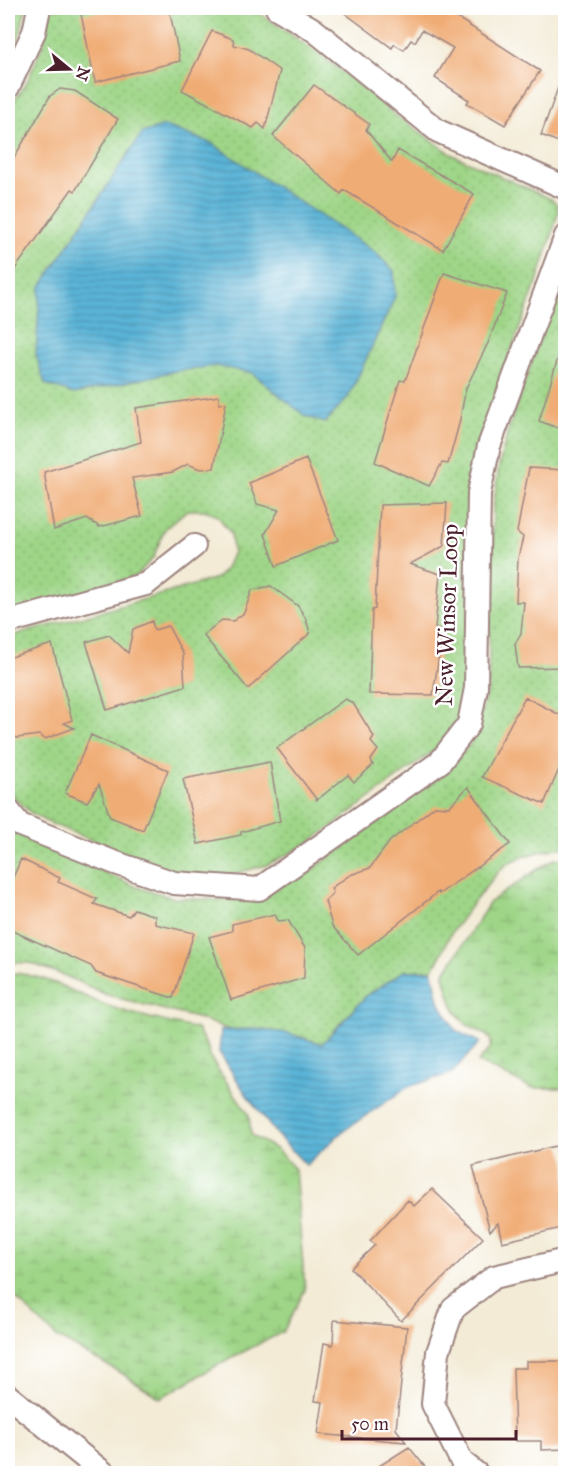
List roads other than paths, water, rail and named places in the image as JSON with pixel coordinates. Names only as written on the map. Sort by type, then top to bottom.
[{"type":"street","points":[[8,87],[34,32],[39,8]]},
{"type":"street","points":[[277,8],[314,30],[438,131],[566,188]]},
{"type":"street","name":"New Winsor Loop","points":[[8,810],[20,825],[113,862],[174,883],[259,889],[440,762],[469,724],[476,688],[479,493],[489,446],[566,236]]},
{"type":"street","points":[[8,622],[146,584],[194,546]]},
{"type":"street","points":[[477,1473],[462,1462],[433,1404],[438,1352],[453,1309],[494,1277],[566,1260]]},
{"type":"street","points":[[8,1396],[105,1473]]},
{"type":"water","points":[[165,126],[211,143],[375,252],[394,271],[395,297],[349,396],[325,423],[305,416],[252,373],[216,366],[176,371],[74,394],[45,384],[36,355],[40,288],[142,133]]},
{"type":"water","points":[[432,970],[440,1004],[456,1031],[480,1042],[452,1073],[408,1087],[342,1132],[306,1165],[277,1135],[246,1094],[219,1052],[221,1030],[254,1029],[287,1033],[322,1044],[366,996],[404,971]]}]
